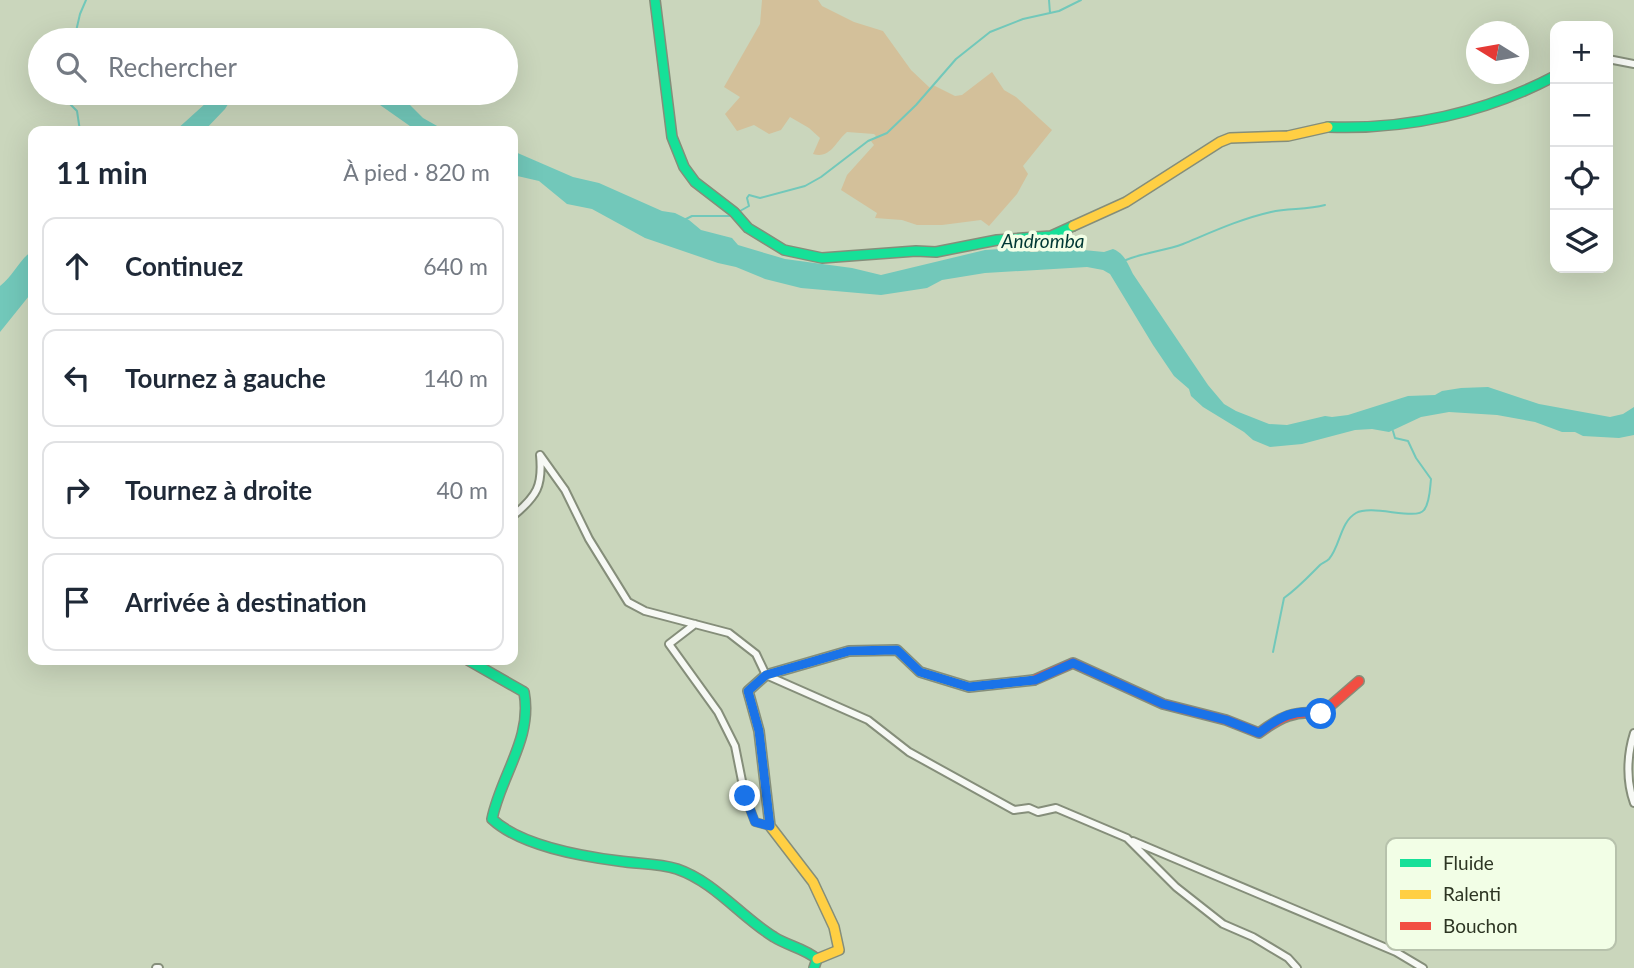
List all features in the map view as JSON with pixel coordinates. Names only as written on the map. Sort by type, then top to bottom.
[{"type":"street","points":[[655,0],[676,150],[684,167],[695,183],[736,214],[748,228],[784,250],[822,258],[936,251],[997,240],[1051,236],[1126,202],[1230,138],[1274,137],[1327,127],[1352,128],[1443,119],[1523,93],[1550,79]]},
{"type":"street","points":[[1613,60],[1634,64]]},
{"type":"street","points":[[518,510],[539,486],[542,477],[540,454],[565,490],[589,539],[628,602],[645,611],[729,634],[756,654],[766,675],[869,720],[920,758],[1014,810],[1029,808],[1038,812],[1056,808],[1386,947]]},
{"type":"street","points":[[695,624],[669,644],[718,712],[735,746],[745,796],[755,822],[770,826]]},
{"type":"street","points":[[475,665],[524,692],[529,706],[520,740],[492,815],[499,827],[510,833],[568,850],[683,872],[707,886],[777,940],[802,948],[815,963],[839,950],[834,927],[813,882],[770,826],[759,731],[748,691],[766,675],[849,651],[897,650],[920,672],[969,687],[1035,680],[1073,663],[1163,704],[1226,720],[1259,733],[1280,716],[1307,710],[1321,714],[1359,681]]},
{"type":"street","points":[[1634,733],[1630,746],[1629,779],[1634,803]]},
{"type":"street","points":[[1128,838],[1176,887],[1223,924],[1253,937],[1288,958],[1297,968]]},
{"type":"street","points":[[1394,950],[1423,968]]},
{"type":"shaded area","points":[[762,0],[818,0],[822,6],[854,22],[883,31],[911,70],[930,88],[933,85],[955,96],[962,95],[992,72],[1004,90],[1016,97],[1052,130],[1023,166],[1028,174],[1017,194],[989,226],[981,220],[917,225],[902,220],[875,218],[877,213],[841,190],[847,175],[874,145],[871,141],[876,136],[874,134],[847,132],[829,152],[819,155],[813,154],[820,138],[790,117],[781,130],[769,134],[754,125],[737,131],[725,114],[740,97],[724,87],[760,24]]},
{"type":"water","points":[[204,105],[228,105],[209,126],[181,126]]},
{"type":"water","points":[[380,105],[410,105],[423,118],[437,126],[410,126]]},
{"type":"water","points":[[518,153],[573,177],[599,183],[662,211],[675,213],[701,230],[732,238],[738,245],[785,259],[852,268],[881,275],[985,250],[1017,248],[1031,252],[1073,249],[1104,252],[1113,249],[1125,259],[1208,385],[1224,404],[1269,424],[1287,425],[1325,416],[1348,415],[1408,396],[1488,387],[1539,404],[1610,417],[1623,414],[1634,407],[1634,435],[1619,438],[1583,436],[1535,422],[1497,415],[1449,412],[1421,417],[1389,432],[1355,430],[1302,444],[1270,447],[1253,440],[1191,396],[1189,389],[1174,376],[1153,345],[1110,274],[1103,270],[1087,267],[985,273],[942,280],[927,288],[881,295],[801,288],[765,279],[645,238],[592,209],[567,204],[539,181],[518,176]]},
{"type":"water","points":[[28,254],[28,297],[0,332],[0,286]]},
{"type":"waterway","points":[[77,28],[86,0]]},
{"type":"waterway","points":[[1049,0],[1050,13]]},
{"type":"waterway","points":[[740,211],[749,206],[749,195],[760,198],[805,186],[868,141],[887,133],[916,105],[956,59],[990,32],[1023,19],[1059,11],[1081,0]]},
{"type":"waterway","points":[[71,105],[77,111],[79,126]]},
{"type":"waterway","points":[[1126,260],[1176,246],[1260,215],[1325,205]]},
{"type":"waterway","points":[[686,219],[692,216],[732,216]]},
{"type":"waterway","points":[[1273,652],[1284,598],[1329,559],[1351,517],[1356,513],[1372,510],[1412,514],[1419,513],[1426,507],[1431,479],[1408,441],[1395,438],[1393,431]]},
{"type":"traffic: fast","points":[[655,0],[672,137],[684,167],[695,182],[734,212],[748,228],[784,250],[822,258],[936,252],[997,240],[1051,236],[1073,226]]},
{"type":"traffic: fast","points":[[1328,127],[1387,125],[1444,116],[1501,100],[1550,78]]},
{"type":"traffic: fast","points":[[477,665],[524,692],[526,709],[520,741],[492,819],[519,836],[569,853],[663,866],[691,875],[704,882],[774,937],[817,959],[814,968]]},
{"type":"traffic: slow","points":[[1073,226],[1126,202],[1230,138],[1288,136],[1328,127]]},
{"type":"traffic: slow","points":[[817,959],[839,950],[834,927],[813,882],[770,826],[759,731],[748,691],[766,675],[849,651],[897,650],[920,672],[969,687],[1034,680]]},
{"type":"traffic: jam","points":[[1034,680],[1073,663],[1163,704],[1226,720],[1259,733],[1288,716],[1321,714],[1359,681]]},
{"type":"route","points":[[745,796],[755,822],[770,826],[759,731],[748,691],[766,675],[849,651],[897,650],[920,672],[969,687],[1035,680],[1073,663],[1163,704],[1226,720],[1259,733],[1280,716],[1307,710],[1321,714]]},
{"type":"water label","name":"Andromba","points":[[1043,241]]}]
